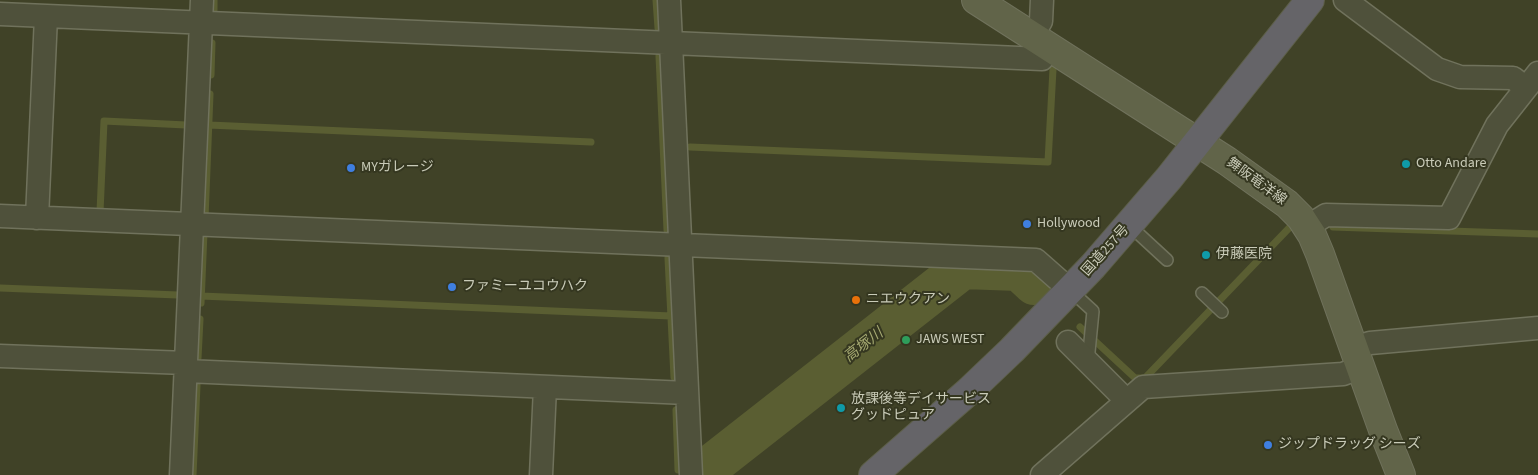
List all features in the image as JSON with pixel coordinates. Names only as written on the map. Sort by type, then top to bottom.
[{"type":"highway","name":"国道257号","points":[[873,475],[1012,350],[1070,290],[1129,225],[1198,142],[1310,0]]},
{"type":"main road","name":"舞阪竜洋線","points":[[976,0],[1227,161],[1287,204],[1301,218],[1312,235],[1320,254],[1401,475]]},
{"type":"street","points":[[181,475],[202,0]]},
{"type":"street","points":[[669,0],[691,475]]},
{"type":"street","points":[[0,14],[1042,59],[1042,0]]},
{"type":"street","points":[[1307,227],[1326,215],[1449,218],[1497,125],[1532,81],[1512,78],[1460,77],[1437,69],[1345,0]]},
{"type":"street","points":[[37,218],[46,16]]},
{"type":"street","points":[[0,216],[1036,260],[1070,290]]},
{"type":"street","points":[[1042,475],[1143,387],[1343,374],[1370,343],[1538,328]]},
{"type":"street","points":[[1082,350],[1127,401]]},
{"type":"street","points":[[0,356],[545,387],[688,393]]},
{"type":"street","points":[[541,475],[545,387]]},
{"type":"lane","points":[[1129,225],[1168,260]]},
{"type":"lane","points":[[1070,290],[1093,311],[1091,328],[1082,350]]},
{"type":"lane","points":[[1205,296],[1222,312]]},
{"type":"waterway","points":[[214,0],[214,10]]},
{"type":"waterway","points":[[656,0],[658,28]]},
{"type":"waterway","points":[[211,75],[212,43]]},
{"type":"waterway","points":[[659,56],[667,230]]},
{"type":"waterway","points":[[690,147],[1048,162],[1053,69]]},
{"type":"waterway","points":[[205,218],[210,94]]},
{"type":"waterway","points":[[94,212],[100,212],[104,121],[186,125]]},
{"type":"waterway","points":[[209,125],[591,142]]},
{"type":"waterway","points":[[1080,327],[1135,378],[1145,378],[1291,226]]},
{"type":"waterway","points":[[1333,227],[1538,234]]},
{"type":"waterway","points":[[201,303],[204,232]]},
{"type":"waterway","points":[[668,258],[674,377]]},
{"type":"waterway","name":"高塚川","points":[[704,471],[963,268],[1019,270],[1034,284]]},
{"type":"waterway","points":[[0,288],[178,295]]},
{"type":"waterway","points":[[201,296],[671,316]]},
{"type":"waterway","points":[[198,358],[200,319]]},
{"type":"waterway","points":[[193,475],[197,385]]},
{"type":"waterway","points":[[676,410],[678,470]]},
{"type":"place","name":"Otto Andare","points":[[1406,164]]},
{"type":"place","name":"MYガレージ","points":[[351,168]]},
{"type":"place","name":"Hollywood","points":[[1027,224]]},
{"type":"place","name":"伊藤医院","points":[[1206,255]]},
{"type":"place","name":"ファミーユコウハク","points":[[452,287]]},
{"type":"place","name":"ニエウクアン","points":[[856,300]]},
{"type":"place","name":"JAWS WEST","points":[[906,340]]},
{"type":"place","name":"放課後等デイサービス グッドピュア","points":[[841,408]]},
{"type":"place","name":"ジップドラッグ シーズ","points":[[1268,445]]}]
